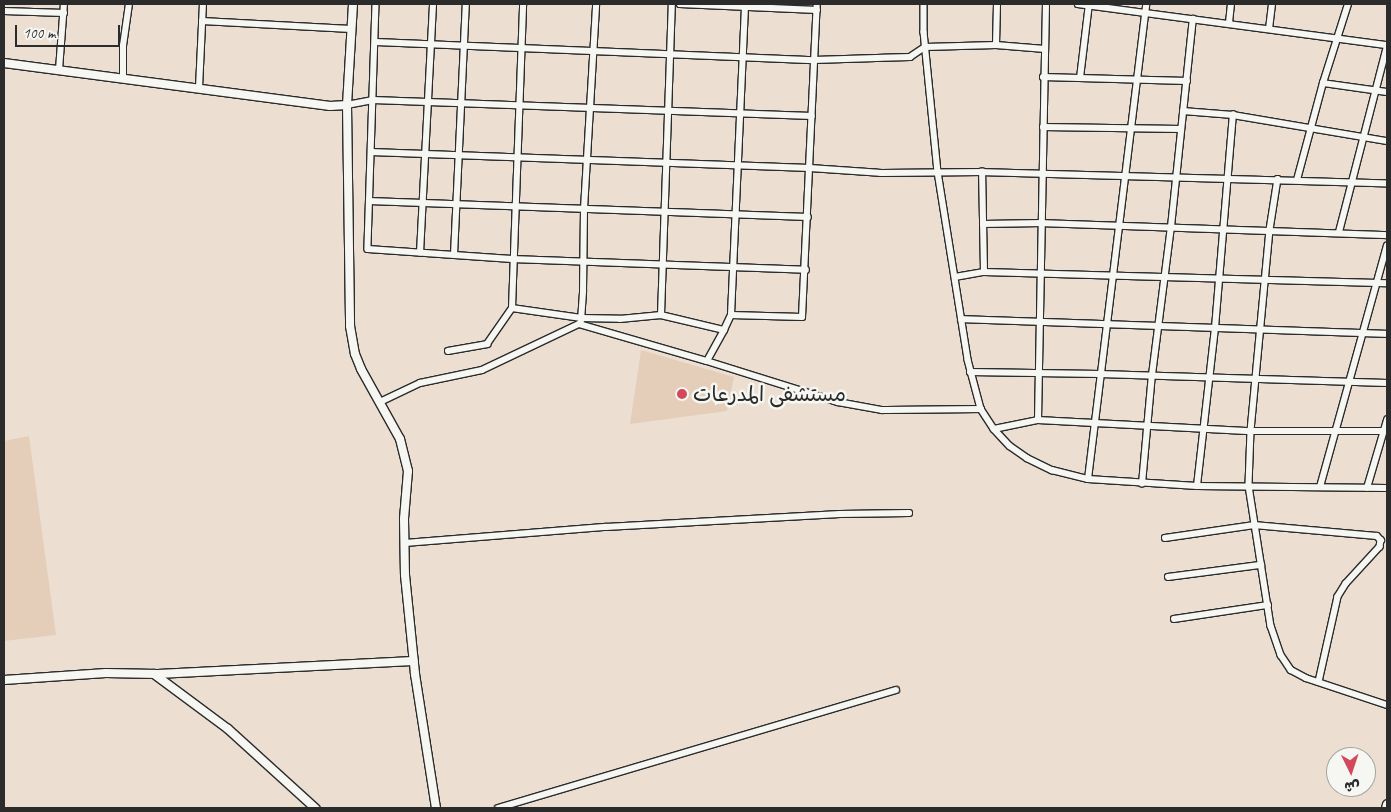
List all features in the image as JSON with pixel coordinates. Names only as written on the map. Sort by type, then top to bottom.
[{"type":"main road","points":[[1386,808],[1387,804]]},
{"type":"street","points":[[59,70],[64,4]]},
{"type":"street","points":[[123,78],[123,46],[129,4]]},
{"type":"street","points":[[199,88],[203,4]]},
{"type":"street","points":[[353,4],[347,105],[350,326],[355,354],[361,369],[400,438],[408,471],[405,575],[414,662],[436,808]]},
{"type":"street","points":[[376,4],[368,249],[512,259],[806,270]]},
{"type":"street","points":[[420,253],[434,4]]},
{"type":"street","points":[[454,255],[466,4]]},
{"type":"street","points":[[448,351],[487,344],[512,308],[512,259],[523,4]]},
{"type":"street","points":[[580,321],[584,210],[596,4]]},
{"type":"street","points":[[660,315],[672,4]]},
{"type":"street","points":[[680,4],[817,7],[806,270],[802,317],[731,315]]},
{"type":"street","points":[[924,4],[925,47],[938,172],[961,319],[970,372],[981,409],[994,430],[1010,446],[1027,458],[1052,470],[1088,479],[1142,484],[1197,486],[1387,488]]},
{"type":"street","points":[[996,45],[997,4]]},
{"type":"street","points":[[1038,420],[1043,174],[1042,127],[1046,4]]},
{"type":"street","points":[[1078,4],[1145,11],[1387,46],[1339,232]]},
{"type":"street","points":[[1080,78],[1089,4]]},
{"type":"street","points":[[1088,479],[1146,4]]},
{"type":"street","points":[[1229,23],[1231,4]]},
{"type":"street","points":[[1269,30],[1272,4]]},
{"type":"street","points":[[1297,180],[1323,83],[1348,4]]},
{"type":"street","points":[[707,361],[731,315],[744,5]]},
{"type":"street","points":[[4,11],[64,14]]},
{"type":"street","points":[[1142,484],[1152,375],[1172,227],[1193,18]]},
{"type":"street","points":[[202,21],[351,29]]},
{"type":"street","points":[[376,42],[814,60],[910,57],[925,47],[996,45],[1045,49]]},
{"type":"street","points":[[4,63],[330,106],[373,100],[812,116]]},
{"type":"street","points":[[1043,77],[1187,81]]},
{"type":"street","points":[[1323,83],[1387,92]]},
{"type":"street","points":[[1183,111],[1233,115],[1387,141]]},
{"type":"street","points":[[1197,486],[1224,229],[1233,115]]},
{"type":"street","points":[[1042,127],[1181,129]]},
{"type":"street","points":[[372,152],[810,168],[882,173],[982,172],[1177,179],[1228,178],[1387,183]]},
{"type":"street","points":[[982,172],[984,272]]},
{"type":"street","points":[[1278,179],[1270,230],[1262,332],[1251,431],[1249,486],[1271,626],[1281,654],[1291,670],[1319,682],[1387,705]]},
{"type":"street","points":[[369,201],[736,216],[808,217]]},
{"type":"street","points":[[982,224],[1172,227],[1387,235]]},
{"type":"street","points":[[1320,487],[1387,246]]},
{"type":"street","points":[[955,277],[984,272],[1041,272],[1266,281],[1387,283]]},
{"type":"street","points":[[512,308],[580,321],[838,402],[882,410],[981,409]]},
{"type":"street","points":[[380,402],[420,383],[482,370],[580,321],[660,315],[724,330]]},
{"type":"street","points":[[961,319],[1214,328],[1262,332],[1387,334]]},
{"type":"street","points":[[970,372],[1040,372],[1387,383]]},
{"type":"street","points":[[994,430],[1038,420],[1251,431],[1386,431]]},
{"type":"street","points":[[1367,488],[1386,431],[1387,420]]},
{"type":"street","points":[[405,543],[606,527],[909,512]]},
{"type":"street","points":[[1165,538],[1254,525],[1377,536],[1381,540],[1380,547],[1346,584],[1338,597],[1319,682]]},
{"type":"street","points":[[1168,577],[1261,565]]},
{"type":"street","points":[[1174,619],[1268,605]]},
{"type":"street","points":[[4,680],[106,673],[154,674],[414,662]]},
{"type":"street","points":[[154,674],[228,729],[315,808]]},
{"type":"street","points":[[498,808],[896,690]]},
{"type":"shaded area","name":"مستشفى المدرعات","points":[[641,350],[734,377],[727,411],[630,424]]},
{"type":"shaded area","points":[[29,436],[56,635],[4,641],[4,441]]},
{"type":"place","name":"مستشفى المدرعات","points":[[682,394]]}]
